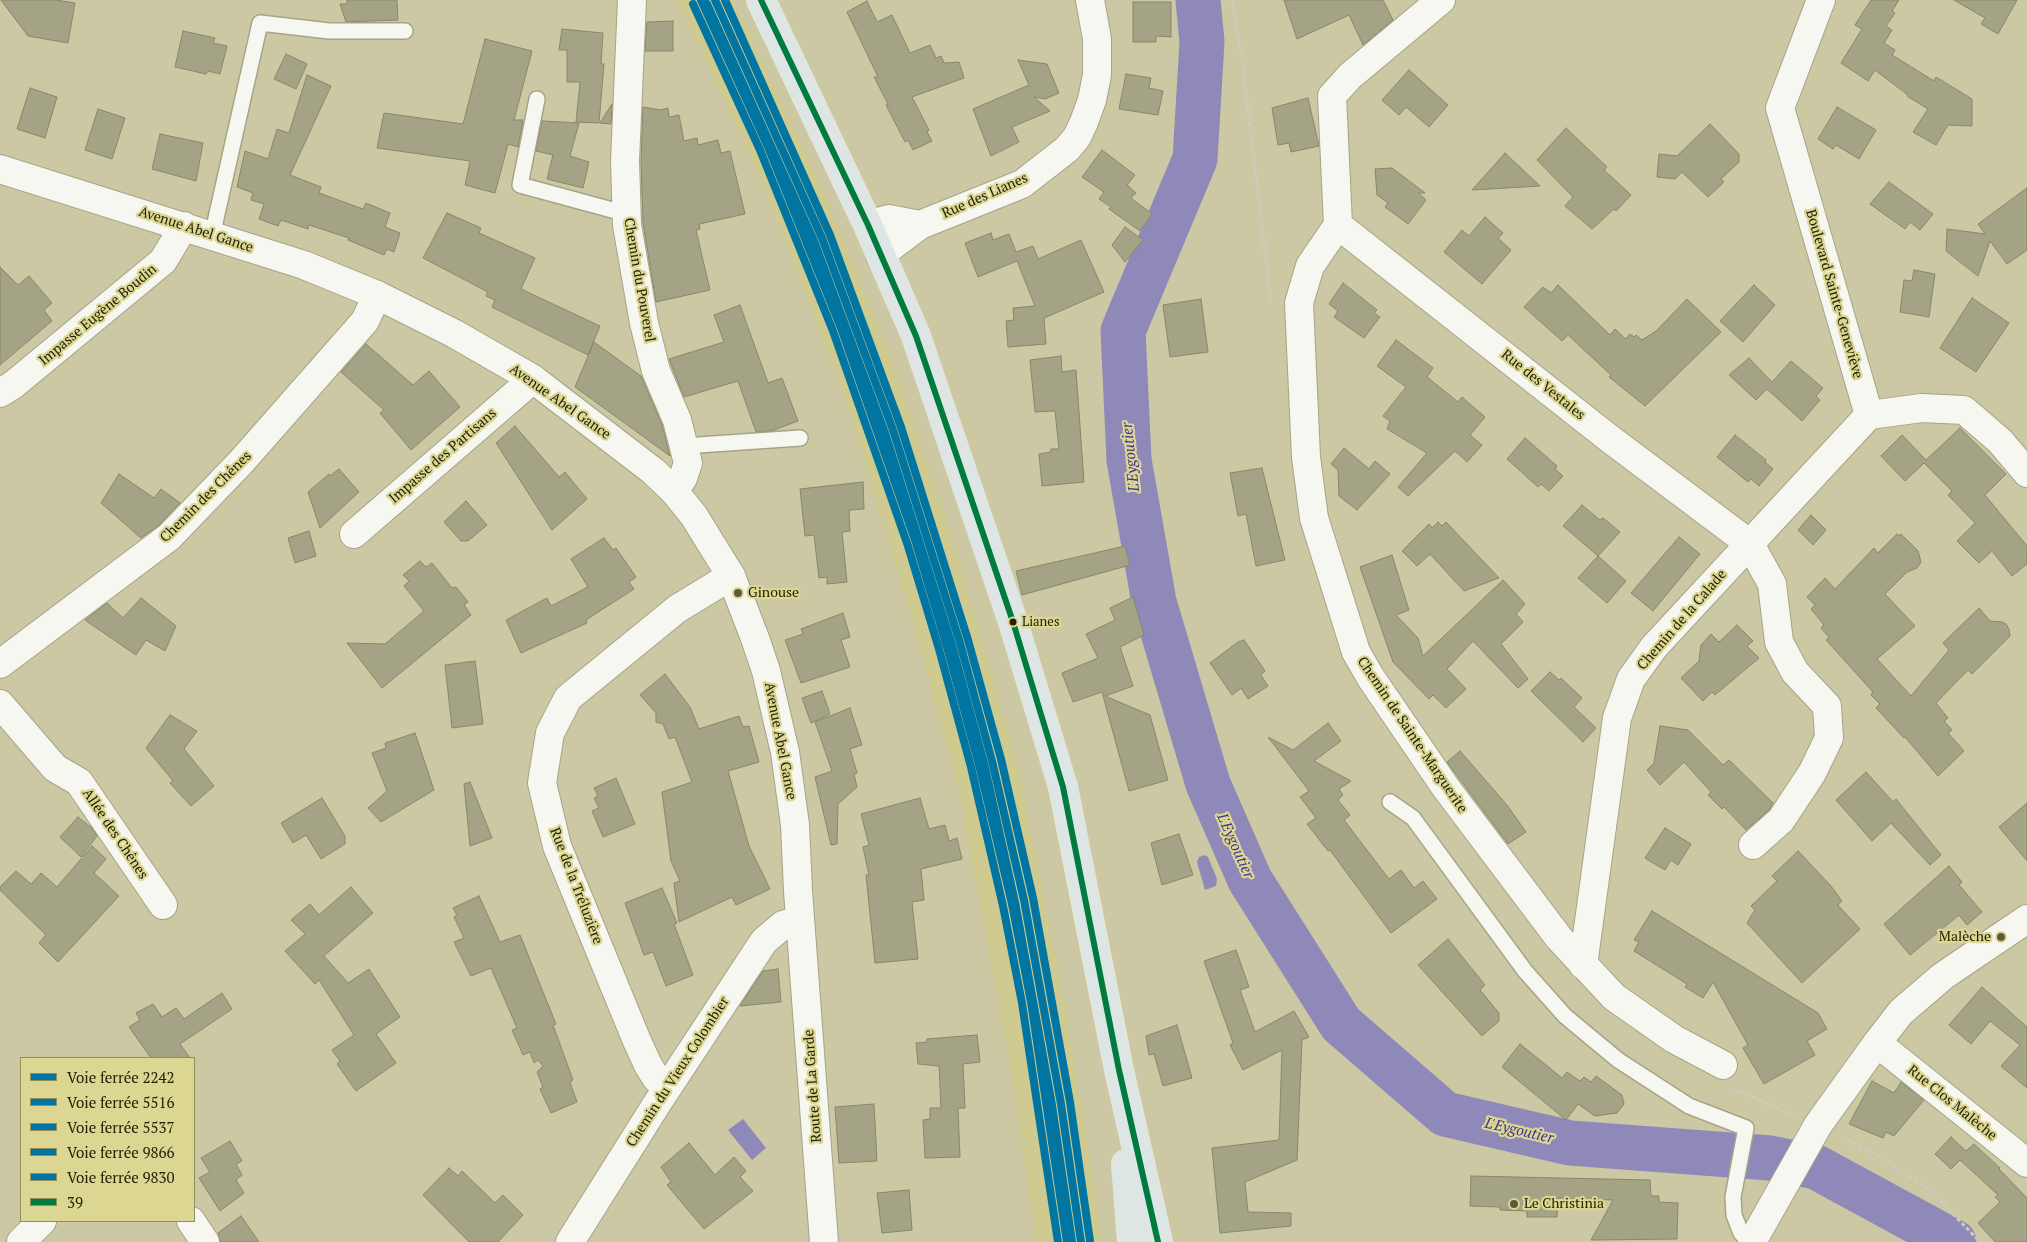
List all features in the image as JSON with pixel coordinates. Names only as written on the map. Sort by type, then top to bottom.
[{"type":"main road","points":[[761,0],[868,225],[916,336],[1018,639],[1063,787],[1119,1070],[1158,1242]]},
{"type":"main road","points":[[1119,1070],[1132,1242]]},
{"type":"street","name":"Chemin du Pouverel","points":[[632,0],[625,161],[626,214],[644,323],[656,370],[677,420],[688,463],[683,478],[674,491]]},
{"type":"street","name":"Rue des Lianes","points":[[880,254],[898,244],[920,225],[1022,184],[1067,149],[1077,137],[1092,100],[1097,76],[1097,39],[1090,0]]},
{"type":"street","points":[[1338,225],[1332,96],[1350,76],[1442,0]]},
{"type":"street","name":"Boulevard Sainte-Geneviève","points":[[1822,0],[1780,108],[1869,415]]},
{"type":"street","name":"Avenue Abel Gance","points":[[0,169],[304,264],[377,295],[455,334],[533,379],[609,436],[674,491],[694,516],[731,576],[766,671],[785,752],[795,826],[801,925]]},
{"type":"street","points":[[868,225],[889,219],[920,225]]},
{"type":"street","name":"Rue des Vestales","points":[[1338,225],[1610,439],[1750,544]]},
{"type":"street","name":"Chemin de Sainte-Marguerite","points":[[1338,225],[1310,266],[1299,303],[1304,428],[1314,518],[1356,652],[1371,678],[1446,788],[1559,938],[1614,997],[1725,1076]]},
{"type":"street","name":"Impasse Eugène Boudin","points":[[0,393],[13,386],[163,261],[184,226]]},
{"type":"street","name":"Chemin des Chênes","points":[[0,664],[169,537],[242,461],[365,321],[377,295]]},
{"type":"street","name":"Impasse des Partisans","points":[[354,534],[533,379]]},
{"type":"street","points":[[1869,415],[1922,408],[1964,410],[2000,441],[2027,473]]},
{"type":"street","name":"Chemin de la Calade","points":[[1583,964],[1617,718],[1631,679],[1654,647],[1869,415]]},
{"type":"street","points":[[1750,544],[1772,584],[1779,642],[1796,672],[1827,706],[1829,738],[1812,773],[1781,820],[1753,845]]},
{"type":"street","name":"Rue de la Tréluzière","points":[[668,1087],[656,1078],[637,1041],[557,846],[542,783],[550,733],[568,698],[677,609],[731,576]]},
{"type":"street","name":"Allée des Chênes","points":[[0,704],[55,768],[79,782],[163,904]]},
{"type":"street","points":[[1750,1242],[1805,1147],[1876,1043],[1920,994],[2027,918]]},
{"type":"street","name":"Chemin du Vieux Colombier","points":[[570,1242],[668,1087],[764,941],[782,925],[801,925]]},
{"type":"street","name":"Route de La Garde","points":[[801,925],[824,1242]]},
{"type":"street","name":"Rue Clos Malèche","points":[[1876,1043],[2027,1163]]},
{"type":"street","points":[[21,1242],[41,1222]]},
{"type":"street","points":[[192,1222],[205,1242]]},
{"type":"lane","points":[[212,236],[260,24],[329,32],[405,31]]},
{"type":"lane","points":[[537,99],[520,185],[626,214]]},
{"type":"lane","points":[[684,446],[800,438]]},
{"type":"lane","points":[[1390,802],[1413,818],[1525,971],[1565,1016],[1618,1060],[1689,1106],[1746,1128],[1735,1187],[1734,1215],[1741,1233],[1750,1242]]},
{"type":"path","points":[[1232,0],[1242,59],[1272,303]]},
{"type":"path","points":[[1725,1076],[1796,1116]]},
{"type":"path","points":[[1842,1138],[1874,1154],[1928,1188],[1980,1242]]},
{"type":"shaded area","points":[[677,0],[733,0],[822,188],[889,352],[952,537],[1018,765],[1064,1002],[1103,1242],[1037,1242],[1012,1077],[961,801],[915,629],[845,398],[766,190]]},
{"type":"shaded area","points":[[1205,855],[1208,857],[1217,879],[1216,886],[1205,890],[1197,862],[1199,857]]},
{"type":"shaded area","points":[[743,1119],[766,1148],[752,1160],[728,1130]]},
{"type":"shaded area","points":[[1823,1156],[1850,1167],[1960,1229],[1971,1242],[1928,1242],[1906,1224],[1845,1189],[1807,1183]]},
{"type":"building","points":[[1,0],[56,0],[75,3],[68,43],[28,36]]},
{"type":"building","points":[[347,0],[397,0],[398,20],[346,22],[340,4],[347,4]]},
{"type":"building","points":[[1284,0],[1383,0],[1393,20],[1363,45],[1349,15],[1297,39]]},
{"type":"building","points":[[1871,0],[1899,0],[1892,11],[1895,13],[1886,26],[1892,30],[1884,43],[1895,50],[1892,55],[1934,81],[1936,77],[1972,99],[1972,126],[1948,125],[1936,145],[1913,132],[1928,109],[1907,96],[1875,70],[1868,81],[1841,63],[1862,29],[1855,25]]},
{"type":"building","points":[[1954,0],[2017,0],[1998,34],[1981,24],[1985,18]]},
{"type":"building","points":[[867,1],[877,22],[892,15],[910,53],[930,45],[936,58],[941,56],[944,63],[959,62],[964,78],[912,97],[929,130],[927,132],[932,141],[913,150],[908,140],[905,142],[886,105],[888,104],[874,77],[878,77],[847,12]]},
{"type":"building","points":[[1133,2],[1171,2],[1171,37],[1156,36],[1156,42],[1133,42]]},
{"type":"building","points":[[673,21],[673,51],[645,51],[647,22]]},
{"type":"building","points":[[562,29],[603,33],[601,64],[604,64],[599,123],[576,122],[580,82],[567,82],[567,50],[559,50]]},
{"type":"building","points":[[183,31],[215,38],[213,43],[227,46],[220,74],[208,71],[206,74],[175,67]]},
{"type":"building","points":[[485,39],[532,51],[514,120],[523,120],[518,147],[508,144],[495,193],[465,185],[470,161],[377,148],[384,113],[463,124]]},
{"type":"building","points":[[286,54],[307,64],[296,89],[274,79]]},
{"type":"building","points":[[1018,60],[1047,64],[1059,93],[1045,99],[1034,97],[1050,111],[1012,127],[1019,142],[991,156],[973,109],[1029,85]]},
{"type":"building","points":[[1409,70],[1448,105],[1429,127],[1406,107],[1399,115],[1382,100]]},
{"type":"building","points":[[1126,74],[1151,78],[1149,88],[1163,91],[1158,115],[1119,109]]},
{"type":"building","points":[[307,75],[331,86],[290,175],[321,187],[319,193],[363,209],[366,203],[390,213],[385,227],[400,233],[394,252],[387,249],[384,255],[348,240],[349,238],[309,225],[308,229],[281,220],[278,226],[259,219],[264,204],[251,200],[253,193],[237,187],[245,151],[268,159],[277,129],[289,133]]},
{"type":"building","points":[[30,88],[57,97],[45,138],[17,129]]},
{"type":"building","points":[[1308,98],[1319,146],[1291,152],[1289,143],[1278,145],[1272,108]]},
{"type":"building","points":[[612,104],[611,124],[600,123]]},
{"type":"building","points":[[643,107],[660,110],[668,108],[669,117],[679,115],[684,141],[697,138],[698,145],[718,140],[721,153],[730,151],[745,214],[699,224],[700,229],[696,230],[710,290],[656,302],[643,223],[641,161]]},
{"type":"building","points":[[1837,107],[1876,130],[1859,159],[1836,145],[1833,149],[1818,139]]},
{"type":"building","points":[[98,109],[125,118],[112,159],[85,150]]},
{"type":"building","points":[[542,121],[579,123],[570,156],[589,162],[583,188],[547,179],[553,155],[536,151]]},
{"type":"building","points":[[1710,124],[1739,154],[1739,162],[1721,179],[1724,182],[1708,197],[1682,172],[1675,179],[1657,177],[1659,154],[1677,156]]},
{"type":"building","points":[[1566,128],[1607,167],[1604,170],[1631,195],[1616,211],[1614,209],[1592,229],[1565,206],[1573,197],[1537,160]]},
{"type":"building","points":[[160,134],[203,143],[196,181],[152,169]]},
{"type":"building","points":[[1102,150],[1135,175],[1127,185],[1136,193],[1131,198],[1152,214],[1140,231],[1109,209],[1111,207],[1099,199],[1104,192],[1082,177]]},
{"type":"building","points":[[1505,153],[1540,186],[1472,190]]},
{"type":"building","points":[[1392,168],[1425,193],[1418,193],[1426,200],[1408,224],[1385,207],[1388,203],[1377,195],[1375,169]]},
{"type":"building","points":[[1889,182],[1933,214],[1920,230],[1910,222],[1905,229],[1870,204]]},
{"type":"building","points":[[2027,188],[2027,250],[2007,264],[1990,241],[1978,276],[1946,251],[1947,229],[1985,234],[1978,224]]},
{"type":"building","points":[[447,213],[481,228],[479,233],[535,258],[521,289],[600,326],[588,355],[492,307],[495,300],[486,296],[488,292],[423,258]]},
{"type":"building","points":[[1485,217],[1503,233],[1498,238],[1511,250],[1482,284],[1444,252],[1462,230],[1469,236]]},
{"type":"building","points":[[1125,227],[1143,240],[1125,262],[1112,245]]},
{"type":"building","points":[[991,233],[993,240],[1009,234],[1016,252],[1033,246],[1038,259],[1081,240],[1104,292],[1044,318],[1046,344],[1008,347],[1006,321],[1014,320],[1013,308],[1035,306],[1017,261],[978,277],[965,243]]},
{"type":"building","points":[[0,267],[18,285],[29,276],[52,303],[44,310],[52,321],[0,365]]},
{"type":"building","points":[[1914,270],[1935,274],[1929,317],[1900,312],[1904,280],[1912,281]]},
{"type":"building","points":[[1343,283],[1377,310],[1374,313],[1380,317],[1364,338],[1334,317],[1338,311],[1329,304]]},
{"type":"building","points":[[1558,285],[1610,335],[1615,329],[1626,339],[1630,334],[1634,337],[1636,335],[1642,340],[1656,331],[1687,299],[1721,332],[1645,406],[1609,377],[1611,375],[1568,335],[1562,341],[1524,307],[1543,287],[1551,293]]},
{"type":"building","points":[[1754,285],[1775,305],[1743,342],[1720,321]]},
{"type":"building","points":[[1972,298],[2009,323],[1976,372],[1940,348]]},
{"type":"building","points":[[1201,299],[1208,352],[1170,357],[1163,305]]},
{"type":"building","points":[[740,305],[768,383],[782,378],[798,421],[771,431],[756,432],[738,381],[684,397],[669,359],[724,342],[714,315]]},
{"type":"building","points":[[1396,340],[1433,368],[1427,377],[1458,402],[1462,397],[1485,417],[1470,435],[1482,445],[1467,462],[1455,451],[1408,496],[1398,487],[1427,453],[1387,429],[1390,421],[1383,416],[1406,387],[1377,366]]},
{"type":"building","points":[[594,342],[641,376],[662,425],[670,456],[575,387]]},
{"type":"building","points":[[366,344],[413,385],[429,371],[460,407],[411,450],[380,413],[384,410],[341,372]]},
{"type":"building","points":[[1061,356],[1062,372],[1076,370],[1084,482],[1042,486],[1039,454],[1051,452],[1051,449],[1059,449],[1055,411],[1035,412],[1030,360]]},
{"type":"building","points":[[1749,358],[1772,382],[1791,361],[1823,388],[1816,396],[1820,400],[1802,421],[1767,389],[1756,400],[1729,375]]},
{"type":"building","points":[[515,426],[559,477],[565,472],[587,499],[552,530],[496,443]]},
{"type":"building","points":[[1960,428],[2006,474],[1985,495],[2027,546],[2027,564],[2012,576],[1992,551],[1979,563],[1957,541],[1975,523],[1948,495],[1952,491],[1924,463],[1905,481],[1881,456],[1902,435],[1926,460]]},
{"type":"building","points":[[1735,435],[1766,460],[1765,462],[1773,469],[1759,486],[1751,479],[1748,482],[1717,457]]},
{"type":"building","points":[[1525,438],[1557,466],[1555,469],[1563,476],[1549,491],[1541,484],[1538,487],[1507,459]]},
{"type":"building","points":[[1344,448],[1369,469],[1375,461],[1390,474],[1357,510],[1339,496],[1338,470],[1331,464]]},
{"type":"building","points":[[1262,468],[1285,560],[1256,566],[1246,514],[1238,516],[1230,473]]},
{"type":"building","points":[[339,469],[359,492],[320,528],[308,492],[329,474],[330,476]]},
{"type":"building","points":[[119,474],[154,498],[161,489],[180,503],[159,525],[141,538],[101,503]]},
{"type":"building","points":[[863,482],[864,509],[849,510],[850,531],[842,532],[847,582],[827,584],[827,577],[819,578],[814,535],[805,536],[800,489]]},
{"type":"building","points":[[466,501],[487,525],[468,541],[461,541],[444,522]]},
{"type":"building","points":[[1582,505],[1600,520],[1603,518],[1620,532],[1598,556],[1563,526]]},
{"type":"building","points":[[1811,515],[1826,530],[1813,545],[1798,530]]},
{"type":"building","points":[[1438,522],[1442,526],[1446,522],[1499,578],[1464,591],[1430,554],[1417,566],[1402,551],[1429,524],[1432,528]]},
{"type":"building","points":[[309,531],[316,556],[295,563],[288,538]]},
{"type":"building","points":[[1897,534],[1899,536],[1901,534],[1918,551],[1921,562],[1917,568],[1907,572],[1885,594],[1915,626],[1877,659],[1911,696],[1949,650],[1943,643],[1979,608],[1990,621],[2002,622],[2009,629],[2010,636],[1972,674],[1968,670],[1936,703],[1948,718],[1944,721],[1952,730],[1948,733],[1964,751],[1938,776],[1905,737],[1876,708],[1880,704],[1871,695],[1873,692],[1826,640],[1829,637],[1821,628],[1824,625],[1811,609],[1815,605],[1807,597],[1825,578],[1835,589],[1874,548],[1878,553]]},
{"type":"building","points":[[1679,537],[1700,554],[1653,611],[1631,593]]},
{"type":"building","points":[[604,538],[613,550],[616,548],[636,577],[629,582],[634,589],[586,620],[587,623],[521,653],[506,620],[547,598],[551,606],[588,587],[571,559]]},
{"type":"building","points":[[1125,546],[1130,565],[1022,595],[1016,571]]},
{"type":"building","points":[[1392,555],[1409,610],[1396,615],[1418,638],[1423,656],[1503,580],[1525,604],[1516,614],[1523,622],[1501,644],[1528,679],[1518,688],[1473,641],[1447,669],[1466,689],[1446,708],[1433,695],[1429,699],[1393,662],[1360,567]]},
{"type":"building","points":[[1598,556],[1626,581],[1607,603],[1578,578]]},
{"type":"building","points":[[420,561],[426,567],[432,563],[452,588],[456,587],[468,602],[464,605],[471,615],[382,688],[347,643],[385,644],[424,611],[404,586],[409,581],[403,575]]},
{"type":"building","points":[[1133,597],[1144,635],[1120,647],[1133,686],[1105,696],[1150,715],[1168,780],[1129,791],[1102,692],[1073,702],[1062,673],[1098,658],[1086,634],[1115,620],[1110,608]]},
{"type":"building","points":[[141,598],[176,626],[165,651],[146,640],[136,655],[85,620],[107,603],[123,618]]},
{"type":"building","points":[[843,613],[850,637],[841,640],[850,667],[801,683],[785,640],[803,634],[801,629]]},
{"type":"building","points":[[1737,625],[1753,641],[1747,646],[1759,658],[1715,695],[1712,692],[1703,701],[1681,678],[1699,661],[1701,645],[1711,634],[1719,642]]},
{"type":"building","points":[[1244,640],[1265,671],[1261,675],[1268,686],[1248,699],[1241,688],[1232,695],[1210,663],[1238,642]]},
{"type":"building","points":[[475,661],[483,724],[452,728],[445,665]]},
{"type":"building","points":[[1550,672],[1559,680],[1561,678],[1582,698],[1574,707],[1596,728],[1583,742],[1531,691]]},
{"type":"building","points":[[665,674],[690,707],[699,729],[739,716],[743,727],[749,726],[759,762],[728,771],[749,846],[770,889],[736,905],[732,897],[679,922],[674,883],[680,881],[671,861],[662,792],[692,782],[675,737],[669,739],[663,724],[656,722],[656,713],[640,695]]},
{"type":"building","points":[[822,691],[830,714],[811,723],[802,698]]},
{"type":"building","points":[[850,708],[862,745],[850,749],[857,773],[854,774],[857,787],[838,804],[837,844],[831,845],[815,777],[832,771],[815,722]]},
{"type":"building","points":[[170,715],[197,731],[184,749],[214,786],[191,806],[170,783],[173,781],[146,748]]},
{"type":"building","points":[[1328,723],[1341,741],[1314,761],[1351,781],[1339,789],[1343,795],[1338,800],[1350,815],[1344,820],[1389,879],[1401,870],[1414,888],[1423,881],[1437,899],[1391,933],[1330,850],[1328,851],[1307,824],[1316,818],[1300,797],[1309,791],[1268,737],[1293,750]]},
{"type":"building","points":[[1660,726],[1688,730],[1723,765],[1729,760],[1773,803],[1769,810],[1746,830],[1724,807],[1722,809],[1708,795],[1711,792],[1684,762],[1660,785],[1647,770],[1654,763]]},
{"type":"building","points":[[415,733],[434,790],[381,822],[368,808],[387,791],[372,753],[386,748],[385,743]]},
{"type":"building","points":[[1460,751],[1507,805],[1526,832],[1508,844],[1447,762]]},
{"type":"building","points":[[1866,772],[1893,802],[1896,799],[1941,855],[1930,865],[1891,823],[1872,841],[1836,800]]},
{"type":"building","points":[[616,778],[635,824],[603,837],[592,811],[599,808],[594,798],[598,796],[594,788]]},
{"type":"building","points":[[470,782],[492,838],[470,846],[464,784]]},
{"type":"building","points":[[322,798],[345,836],[345,844],[321,859],[306,835],[293,843],[281,823]]},
{"type":"building","points":[[920,798],[929,829],[945,825],[949,841],[957,838],[962,859],[921,869],[924,900],[912,902],[918,959],[875,963],[866,875],[869,875],[863,847],[869,845],[861,814]]},
{"type":"building","points":[[2027,803],[2027,861],[1999,827]]},
{"type":"building","points":[[78,817],[92,828],[97,836],[81,857],[60,837]]},
{"type":"building","points":[[1665,828],[1691,844],[1678,865],[1671,860],[1665,870],[1645,858]]},
{"type":"building","points":[[1179,834],[1193,875],[1162,885],[1151,843]]},
{"type":"building","points":[[92,846],[106,859],[94,873],[119,896],[58,962],[39,943],[46,935],[0,890],[0,887],[16,871],[31,884],[41,873],[57,887]]},
{"type":"building","points":[[1798,851],[1831,886],[1842,901],[1838,905],[1860,929],[1802,983],[1747,923],[1755,910],[1751,906],[1777,881],[1772,876]]},
{"type":"building","points":[[1949,866],[1962,882],[1959,885],[1982,912],[1967,925],[1959,915],[1910,955],[1884,924]]},
{"type":"building","points":[[351,887],[373,913],[324,956],[348,983],[369,969],[400,1017],[376,1034],[396,1063],[356,1091],[337,1064],[340,1061],[332,1050],[354,1035],[319,980],[315,984],[285,951],[305,934],[291,920],[310,904],[319,915]]},
{"type":"building","points":[[662,888],[677,923],[674,924],[693,975],[666,986],[653,952],[644,955],[625,903]]},
{"type":"building","points":[[479,896],[500,942],[520,935],[556,1024],[553,1025],[573,1080],[570,1082],[577,1102],[551,1113],[540,1089],[543,1087],[537,1072],[543,1066],[538,1060],[534,1063],[530,1052],[523,1055],[512,1030],[517,1028],[491,968],[471,976],[454,942],[464,938],[454,917],[457,915],[453,908]]},
{"type":"building","points":[[1652,911],[1818,1013],[1827,1029],[1807,1041],[1815,1055],[1764,1084],[1743,1048],[1748,1045],[1713,982],[1703,998],[1685,987],[1687,984],[1634,951],[1639,942],[1634,940]]},
{"type":"building","points":[[1448,939],[1485,985],[1480,990],[1499,1013],[1499,1021],[1482,1036],[1418,965]]},
{"type":"building","points":[[1236,950],[1249,987],[1240,990],[1255,1032],[1294,1011],[1309,1037],[1302,1040],[1297,1160],[1245,1182],[1248,1212],[1291,1213],[1291,1226],[1220,1233],[1212,1148],[1279,1140],[1282,1050],[1243,1070],[1230,1045],[1233,1043],[1204,961]]},
{"type":"building","points":[[778,969],[781,1002],[740,1006],[763,971]]},
{"type":"building","points":[[1982,987],[2027,1027],[2027,1088],[2001,1066],[2020,1045],[1990,1021],[1971,1044],[1949,1025]]},
{"type":"building","points":[[222,993],[232,1009],[180,1044],[189,1057],[150,1057],[129,1027],[140,1020],[136,1013],[153,1004],[162,1017],[176,1008],[184,1019]]},
{"type":"building","points":[[1177,1025],[1192,1078],[1163,1086],[1154,1054],[1149,1055],[1146,1036]]},
{"type":"building","points":[[977,1035],[980,1062],[963,1064],[965,1108],[958,1108],[960,1157],[925,1158],[923,1120],[930,1119],[930,1108],[941,1108],[939,1066],[918,1064],[916,1043],[927,1042],[927,1039]]},
{"type":"building","points":[[1520,1044],[1562,1078],[1567,1072],[1580,1081],[1584,1077],[1591,1082],[1596,1076],[1622,1095],[1624,1104],[1617,1113],[1595,1116],[1578,1104],[1566,1120],[1502,1067]]},
{"type":"building","points":[[1872,1081],[1894,1093],[1901,1082],[1924,1100],[1894,1136],[1886,1132],[1883,1138],[1849,1124]]},
{"type":"building","points":[[874,1104],[877,1161],[839,1163],[835,1107]]},
{"type":"building","points":[[1951,1137],[1966,1151],[1974,1144],[2000,1168],[2027,1198],[2027,1242],[1995,1242],[1978,1223],[2000,1202],[1995,1197],[1998,1195],[1960,1160],[1951,1169],[1935,1154]]},
{"type":"building","points":[[230,1141],[242,1161],[236,1164],[242,1175],[236,1180],[244,1193],[220,1211],[199,1178],[210,1172],[201,1158]]},
{"type":"building","points":[[689,1143],[715,1175],[734,1157],[746,1171],[740,1177],[753,1191],[704,1229],[667,1185],[671,1182],[661,1167]]},
{"type":"building","points":[[449,1168],[458,1176],[462,1171],[495,1203],[503,1195],[523,1215],[498,1242],[469,1242],[423,1195]]},
{"type":"building","name":"Le Christinia","points":[[1471,1176],[1650,1180],[1651,1196],[1659,1196],[1659,1202],[1678,1203],[1677,1239],[1591,1240],[1613,1200],[1558,1198],[1557,1217],[1527,1217],[1527,1211],[1500,1210],[1500,1207],[1470,1206]]},
{"type":"building","points":[[909,1190],[912,1230],[882,1233],[877,1193]]},
{"type":"building","points":[[241,1216],[259,1242],[220,1242],[218,1233]]},
{"type":"waterway","name":"L'Eygoutier","points":[[1198,0],[1202,42],[1195,159],[1123,331],[1129,460],[1154,602],[1208,784],[1250,880],[1341,1024],[1445,1114],[1570,1143],[1770,1158],[1816,1167],[1954,1242]]},
{"type":"rail line","name":"5537","points":[[701,0],[768,147],[841,328],[916,543],[947,647],[979,765],[1012,904],[1031,1002],[1067,1242]]},
{"type":"rail line","name":"2242","points":[[715,0],[822,238],[893,430],[960,643],[992,761],[1024,900],[1061,1104],[1081,1242]]},
{"type":"rail line","name":"9866","points":[[725,0],[830,235],[901,427],[968,640],[1001,759],[1033,898],[1070,1102],[1090,1241]]},
{"type":"rail line","name":"9830","points":[[693,4],[760,150],[833,331],[908,546],[939,649],[971,767],[1003,906],[1022,1003],[1058,1242]]},
{"type":"rail line","name":"5516","points":[[707,4],[814,241],[885,433],[952,645],[984,763],[1015,902],[1052,1105],[1072,1242]]},
{"type":"transit line","name":"39","points":[[761,0],[868,225],[916,336],[1013,622],[1063,787],[1119,1070],[1158,1242]]},
{"type":"place","name":"Ginouse","points":[[738,593]]},
{"type":"place","name":"Lianes","points":[[1013,622]]},
{"type":"place","name":"Malèche","points":[[2001,937]]},
{"type":"place","name":"Le Christinia","points":[[1514,1204]]}]
